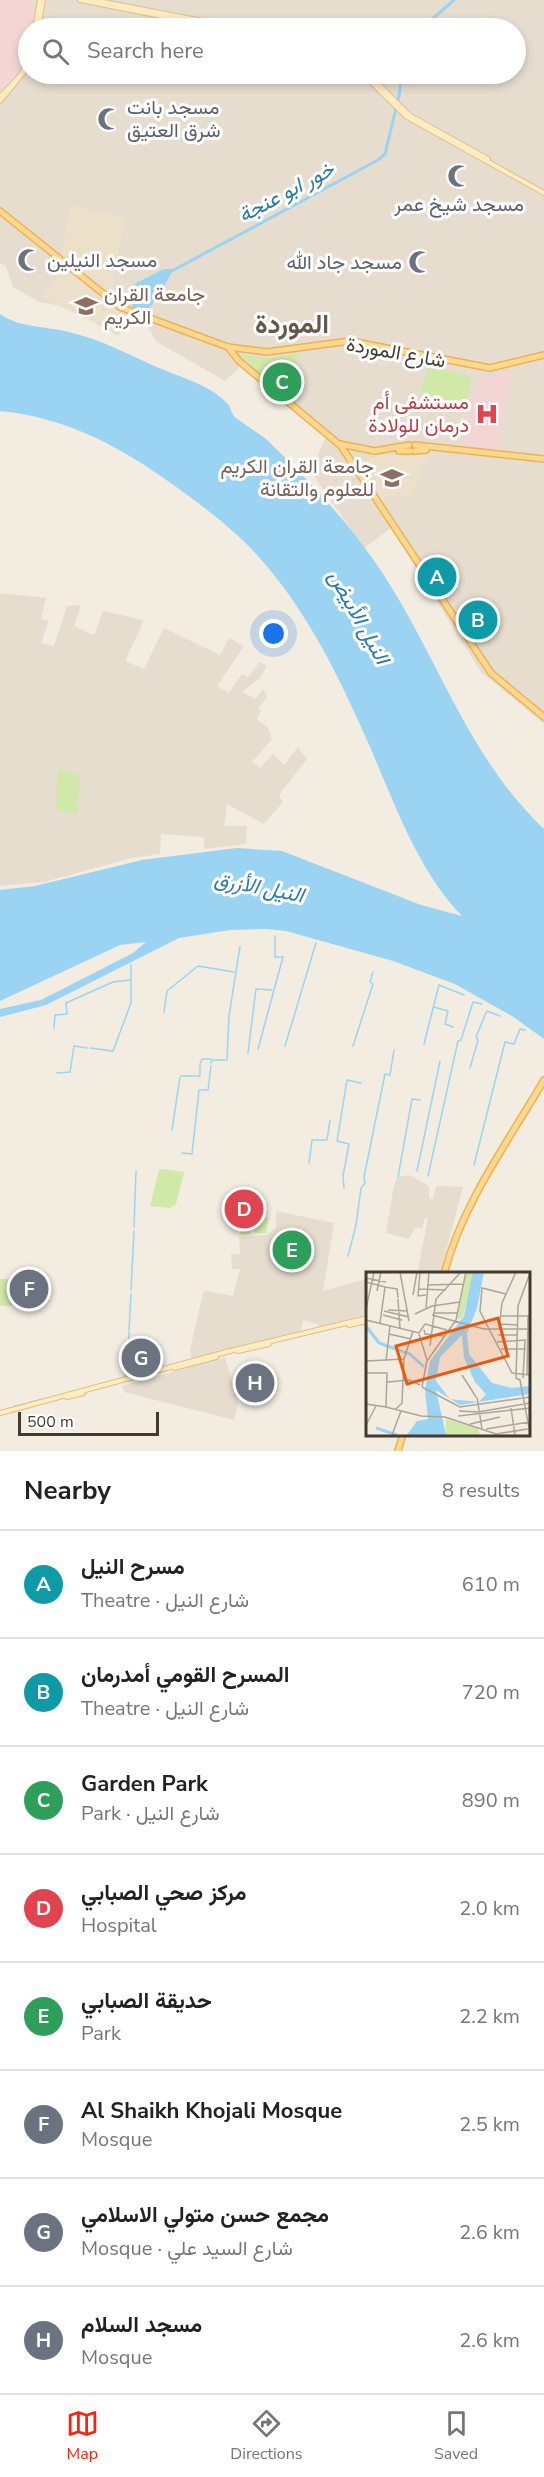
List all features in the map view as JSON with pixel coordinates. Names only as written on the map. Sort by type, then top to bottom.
[{"type":"main road","points":[[39,18],[42,0]]},
{"type":"main road","points":[[80,0],[180,18]]},
{"type":"main road","points":[[93,0],[177,18]]},
{"type":"main road","points":[[0,99],[18,78]]},
{"type":"main road","points":[[0,99],[18,79]]},
{"type":"main road","points":[[375,84],[401,110],[544,192]]},
{"type":"main road","name":"شارع الموردة","points":[[0,213],[127,312],[228,349],[270,354],[355,344],[489,370],[544,356]]},
{"type":"main road","points":[[228,349],[341,445],[491,673],[544,717]]},
{"type":"main road","points":[[341,445],[375,451],[412,448],[544,460]]},
{"type":"main road","points":[[446,1272],[452,1245],[466,1216],[544,1080]]},
{"type":"main road","points":[[515,1131],[544,1084]]},
{"type":"main road","points":[[0,1414],[181,1365],[366,1319]]},
{"type":"main road","points":[[396,1451],[400,1436]]},
{"type":"shaded area","points":[[0,0],[544,0],[544,724],[481,672],[391,528],[364,548],[311,472],[326,436],[240,367],[225,381],[157,342],[147,326],[129,319],[118,336],[67,307],[39,302],[13,287],[6,266],[0,263]]},
{"type":"shaded area","points":[[0,0],[29,0],[36,11],[34,18],[18,18],[18,73],[0,93]]},
{"type":"shaded area","points":[[70,205],[126,218],[111,291],[62,256]]},
{"type":"shaded area","name":"جامعة القران الكريم","points":[[64,269],[123,314],[113,332],[42,297]]},
{"type":"shaded area","name":"مستشفى أم درمان للولادة","points":[[511,371],[498,452],[461,450],[479,378]]},
{"type":"shaded area","name":"جامعة القران الكريم للعلوم والتقانة","points":[[429,453],[411,498],[407,500],[397,493],[380,501],[357,464],[375,457]]},
{"type":"shaded area","points":[[0,593],[46,598],[41,619],[49,621],[41,643],[54,646],[67,606],[81,605],[74,626],[94,635],[103,611],[144,620],[125,661],[144,669],[164,628],[220,655],[229,638],[244,646],[217,686],[229,693],[242,674],[248,677],[260,662],[267,666],[259,679],[242,692],[255,699],[263,689],[267,697],[258,709],[261,711],[257,719],[268,728],[272,739],[252,762],[260,768],[273,754],[284,765],[298,747],[307,759],[279,795],[283,802],[264,824],[227,804],[224,826],[247,826],[246,844],[204,849],[204,837],[161,834],[160,854],[132,858],[44,882],[0,886]]},
{"type":"shaded area","points":[[409,1175],[429,1186],[429,1199],[433,1199],[436,1186],[463,1187],[441,1272],[417,1272],[428,1218],[425,1218],[422,1228],[415,1228],[409,1239],[386,1233],[394,1185],[398,1177]]},
{"type":"shaded area","points":[[276,1211],[334,1223],[323,1291],[366,1279],[366,1314],[319,1327],[318,1324],[303,1320],[301,1331],[192,1360],[190,1350],[203,1293],[206,1291],[233,1296],[240,1269],[232,1269],[231,1254],[240,1254],[239,1237],[267,1235],[276,1227]]},
{"type":"shaded area","points":[[225,1357],[238,1403],[234,1420],[124,1392],[122,1386]]},
{"type":"green space","points":[[297,353],[296,405],[238,355],[271,358]]},
{"type":"green space","points":[[429,366],[472,377],[467,402],[463,404],[420,393]]},
{"type":"green space","points":[[58,769],[80,775],[77,814],[56,810]]},
{"type":"green space","points":[[159,1170],[184,1172],[176,1204],[170,1208],[150,1206]]},
{"type":"green space","points":[[254,1201],[262,1218],[269,1217],[266,1233],[254,1233],[253,1229],[250,1229],[250,1234],[240,1235],[239,1213],[252,1212],[251,1202]]},
{"type":"green space","points":[[287,1242],[300,1245],[296,1259],[284,1256]]},
{"type":"green space","points":[[0,1279],[22,1279],[24,1306],[0,1306]]},
{"type":"water","points":[[164,269],[173,269],[153,303],[149,308],[133,308],[129,292],[136,283]]},
{"type":"water","points":[[0,314],[16,322],[94,339],[214,392],[228,404],[236,418],[267,440],[296,469],[324,498],[363,545],[396,595],[493,769],[544,829],[544,1039],[512,1016],[455,984],[393,961],[286,931],[266,929],[230,930],[179,938],[46,1005],[0,1017],[0,1009],[41,1000],[133,953],[146,942],[120,945],[0,1001],[0,890],[35,886],[142,860],[237,848],[282,851],[421,905],[462,916],[445,896],[416,851],[350,703],[324,651],[293,601],[257,555],[228,527],[200,505],[143,464],[105,442],[65,425],[0,411]]},
{"type":"waterway","name":"خور ابو عنجة","points":[[433,18],[454,0]]},
{"type":"waterway","name":"خور ابو عنجة","points":[[170,272],[378,160],[385,154],[401,84]]},
{"type":"waterway","points":[[258,1049],[283,957],[275,957],[275,936]]},
{"type":"waterway","points":[[285,1046],[316,943]]},
{"type":"waterway","points":[[227,1060],[229,1016],[240,946]]},
{"type":"waterway","points":[[90,1048],[113,1051],[131,1003],[131,965]]},
{"type":"waterway","points":[[164,1012],[167,991],[198,966],[234,972]]},
{"type":"waterway","points":[[353,1046],[373,984],[370,982],[373,972]]},
{"type":"waterway","points":[[54,1028],[55,1015],[67,1014],[66,1003],[113,982],[130,980]]},
{"type":"waterway","points":[[424,1044],[439,985],[464,995]]},
{"type":"waterway","points":[[248,1053],[256,989],[272,990]]},
{"type":"waterway","points":[[428,1176],[458,1041],[461,1040],[473,1002],[482,1004]]},
{"type":"waterway","points":[[434,1007],[448,1011],[445,1024],[453,1027]]},
{"type":"waterway","points":[[470,1068],[478,1040],[476,1037],[487,1011],[500,1016]]},
{"type":"waterway","points":[[474,1165],[505,1042],[514,1044],[520,1029],[525,1030]]},
{"type":"waterway","points":[[57,1073],[70,1072],[74,1046],[87,1048]]},
{"type":"waterway","points":[[348,1256],[356,1225],[361,1188],[365,1183],[364,1177],[385,1074],[390,1075],[394,1050]]},
{"type":"waterway","points":[[200,1064],[202,1059],[211,1059]]},
{"type":"waterway","points":[[211,1063],[212,1060],[225,1060]]},
{"type":"waterway","points":[[417,1171],[440,1061]]},
{"type":"waterway","points":[[181,1076],[200,1076],[200,1066]]},
{"type":"waterway","points":[[182,1153],[192,1154],[199,1090],[208,1090],[211,1066]]},
{"type":"waterway","points":[[172,1130],[180,1077]]},
{"type":"waterway","points":[[344,1188],[343,1176],[349,1144],[337,1141],[347,1080],[361,1083]]},
{"type":"waterway","points":[[398,1177],[412,1099],[420,1100]]},
{"type":"waterway","points":[[309,1163],[312,1140],[327,1140],[330,1120]]},
{"type":"waterway","points":[[134,1227],[136,1171]]},
{"type":"waterway","points":[[131,1290],[134,1231]]},
{"type":"waterway","points":[[129,1330],[131,1294]]},
{"type":"waterway","points":[[129,1332],[129,1347]]},
{"type":"waterway","points":[[125,1378],[129,1350]]},
{"type":"waterway","points":[[31,1402],[47,1398]]},
{"type":"waterway","points":[[15,1406],[30,1403]]},
{"type":"waterway","points":[[0,1411],[11,1408]]},
{"type":"place","name":"مسجد بانت شرق العتيق","points":[[109,119]]},
{"type":"place","name":"مسجد شيخ عمر","points":[[459,176]]},
{"type":"place","name":"مسجد النيلين","points":[[29,260]]},
{"type":"place","name":"مسجد جاد الله","points":[[420,262]]},
{"type":"place","name":"جامعة القران الكريم","points":[[86,306]]},
{"type":"place","name":"Garden Park","points":[[282,382]]},
{"type":"place","name":"مستشفى أم درمان للولادة","points":[[487,414]]},
{"type":"place","name":"جامعة القران الكريم للعلوم والتقانة","points":[[392,478]]},
{"type":"place","name":"مسرح النيل","points":[[437,577]]},
{"type":"place","name":"المسرح القومي أمدرمان","points":[[478,620]]},
{"type":"place","name":"مركز صحي الصبابي","points":[[244,1209]]},
{"type":"place","name":"حديقة الصبابي","points":[[292,1250]]},
{"type":"place","name":"Al Shaikh Khojali Mosque","points":[[29,1289]]},
{"type":"place","name":"مجمع حسن متولي الاسلامي","points":[[141,1358]]},
{"type":"place","name":"مسجد السلام","points":[[255,1383]]},
{"type":"district","name":"الموردة","points":[[292,324]]},
{"type":"water label","name":"النيل الأبيض","points":[[359,617]]},
{"type":"water label","name":"النيل الأزرق","points":[[259,887]]}]
